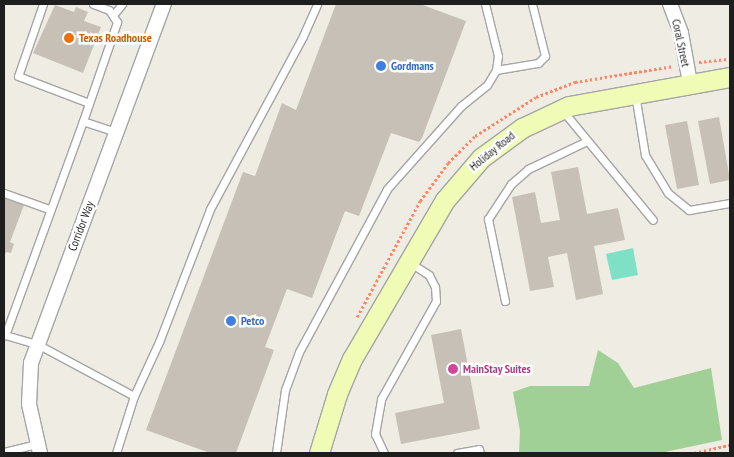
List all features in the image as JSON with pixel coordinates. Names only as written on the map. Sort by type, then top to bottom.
[{"type":"street","name":"Corridor Way","points":[[38,449],[29,404],[29,383],[37,344],[164,4]]},
{"type":"street","name":"Coral Street","points":[[670,4],[681,33],[690,83]]},
{"type":"street","name":"Holiday Road","points":[[319,453],[352,359],[445,200],[481,158],[522,128],[562,109],[635,92],[730,77]]},
{"type":"street","name":"Holiday Road","points":[[331,416],[331,453]]},
{"type":"lane","points":[[43,4],[18,76],[90,103]]},
{"type":"lane","points":[[93,4],[114,14],[118,22],[84,121],[49,210],[4,335],[37,344],[134,396]]},
{"type":"lane","points":[[114,14],[122,4]]},
{"type":"lane","points":[[116,453],[134,396],[159,342],[210,209],[318,4]]},
{"type":"lane","points":[[276,453],[285,390],[299,352],[387,189],[461,106],[487,84],[496,70],[498,56],[484,4]]},
{"type":"lane","points":[[496,70],[538,63],[545,56],[532,4]]},
{"type":"lane","points":[[635,92],[646,155],[668,193],[689,210],[730,203]]},
{"type":"lane","points":[[562,109],[653,220]]},
{"type":"lane","points":[[84,121],[116,132]]},
{"type":"lane","points":[[505,301],[488,219],[507,189],[528,170],[587,141]]},
{"type":"lane","points":[[4,193],[49,210]]},
{"type":"lane","points":[[384,453],[375,434],[382,399],[436,301],[435,287],[429,275],[408,262]]},
{"type":"lane","points":[[4,452],[38,449]]},
{"type":"lane","points":[[457,453],[479,449],[480,453]]},
{"type":"path","points":[[356,319],[420,201],[448,163],[475,136],[536,97],[576,82],[686,64],[730,59]]},
{"type":"path","points":[[694,453],[730,445]]},
{"type":"green space","points":[[633,248],[638,275],[612,280],[606,254]]},
{"type":"green space","points":[[598,350],[618,363],[634,388],[711,368],[722,440],[660,453],[519,453],[520,431],[513,392],[530,386],[589,386]]},
{"type":"building","points":[[336,4],[420,4],[466,21],[422,138],[419,142],[391,133],[359,216],[345,211],[312,298],[287,289],[265,347],[274,350],[236,453],[210,453],[146,430],[243,172],[255,176],[282,103],[296,110]]},
{"type":"building","name":"Texas Roadhouse","points":[[55,5],[74,12],[76,7],[88,12],[84,21],[101,27],[83,73],[33,53]]},
{"type":"building","points":[[719,117],[730,180],[710,184],[698,121]]},
{"type":"building","points":[[687,121],[699,185],[677,189],[665,125]]},
{"type":"building","points":[[578,167],[587,214],[618,208],[625,240],[594,246],[603,294],[576,300],[567,253],[548,257],[554,287],[530,291],[512,197],[535,192],[541,223],[560,220],[551,172]]},
{"type":"building","points":[[4,198],[24,205],[10,242],[14,244],[11,253],[6,252],[4,258]]},
{"type":"building","name":"MainStay Suites","points":[[461,329],[480,429],[401,444],[395,413],[444,403],[431,335]]},
{"type":"place","name":"Texas Roadhouse","points":[[69,38]]},
{"type":"place","name":"Gordmans","points":[[381,66]]},
{"type":"place","name":"Petco","points":[[231,321]]},
{"type":"place","name":"MainStay Suites","points":[[453,369]]}]
